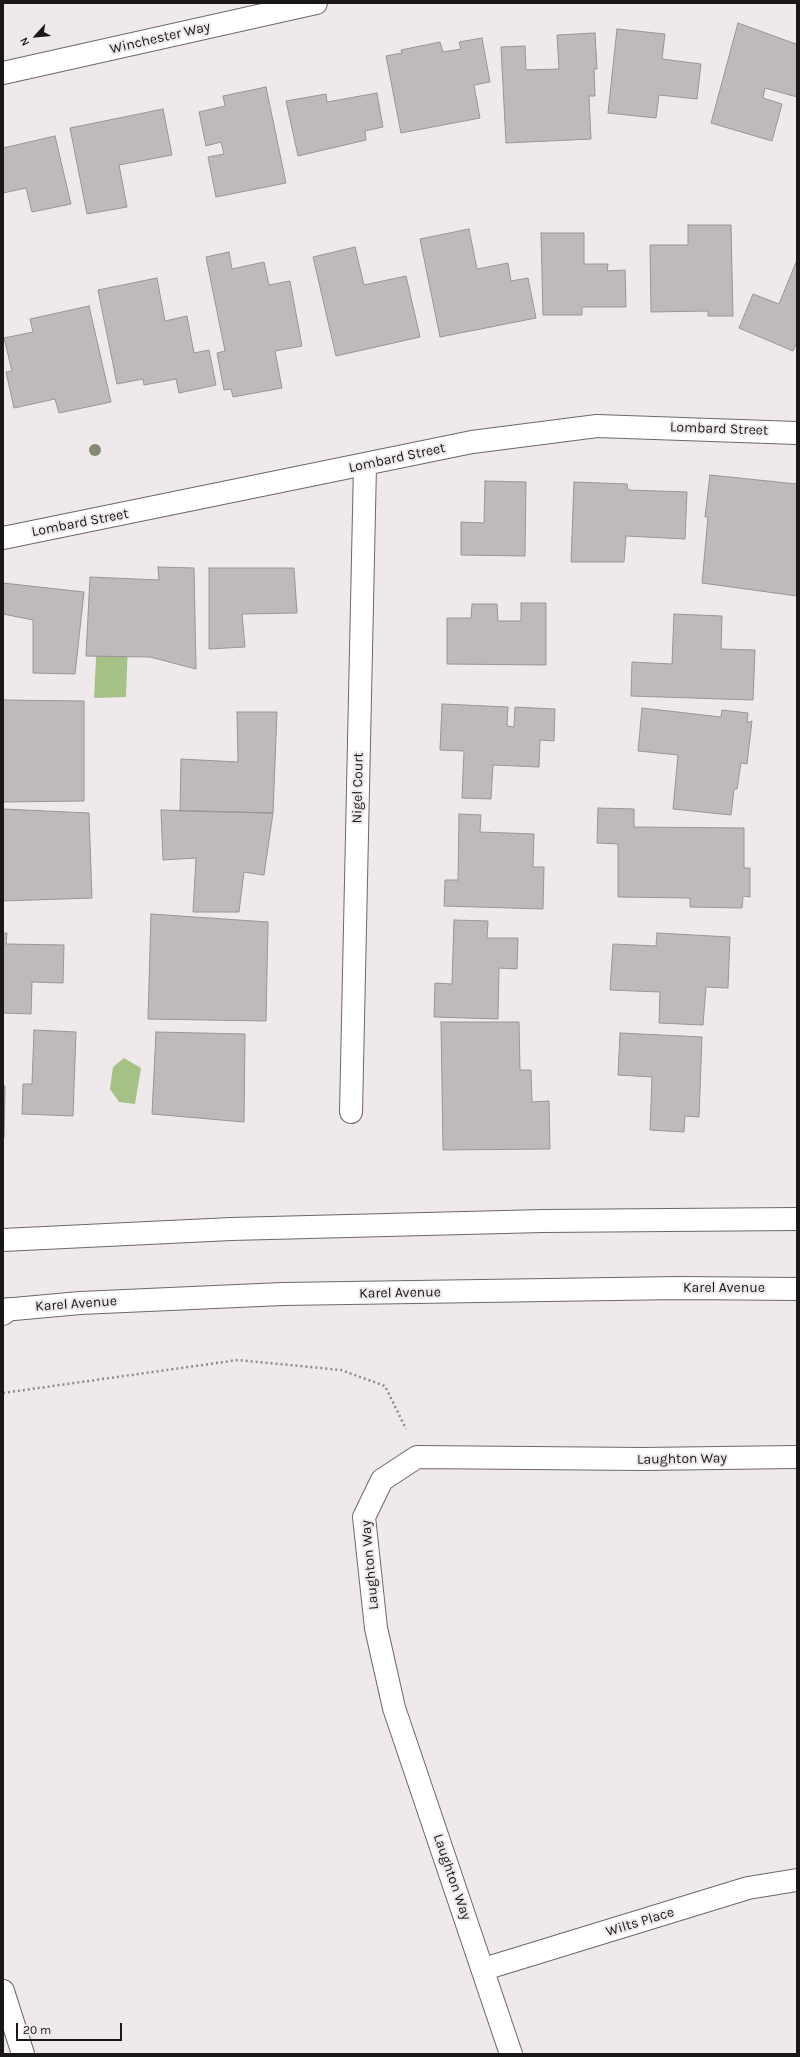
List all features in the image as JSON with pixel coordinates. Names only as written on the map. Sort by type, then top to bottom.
[{"type":"main road","name":"Winchester Way","points":[[3,73],[316,3]]},
{"type":"main road","name":"Lombard Street","points":[[3,538],[472,442],[597,426],[781,431],[797,433]]},
{"type":"main road","name":"Nigel Court","points":[[351,1112],[365,465]]},
{"type":"main road","points":[[3,1240],[271,1228],[543,1221],[797,1219]]},
{"type":"main road","name":"Karel Avenue","points":[[5,1311],[80,1303],[282,1294],[680,1288],[797,1289]]},
{"type":"main road","name":"Laughton Way","points":[[511,2054],[484,1969],[394,1708],[376,1628],[364,1517],[382,1480],[417,1457],[634,1459],[797,1457]]},
{"type":"main road","name":"Wilts Place","points":[[484,1969],[748,1888],[797,1880]]},
{"type":"main road","points":[[3,1991],[23,2054]]},
{"type":"path","points":[[3,1393],[238,1360],[341,1370],[385,1386],[417,1457]]},
{"type":"shaded area","points":[[97,639],[128,644],[126,697],[94,698]]},
{"type":"shaded area","points":[[124,1058],[141,1068],[135,1104],[119,1102],[110,1089],[113,1067]]},
{"type":"building","points":[[738,23],[796,44],[797,40],[797,97],[765,88],[763,98],[782,104],[772,141],[711,123]]},
{"type":"building","points":[[617,29],[665,34],[662,59],[701,64],[697,99],[659,95],[656,118],[608,113]]},
{"type":"building","points":[[595,33],[597,69],[594,69],[595,96],[589,96],[591,139],[506,143],[501,47],[525,46],[526,70],[559,69],[557,35]]},
{"type":"building","points":[[482,38],[490,82],[474,85],[480,118],[401,133],[386,56],[402,53],[401,50],[440,42],[443,52],[461,49],[459,42]]},
{"type":"building","points":[[266,87],[286,183],[216,197],[208,157],[224,154],[221,142],[206,146],[199,112],[225,106],[223,96]]},
{"type":"building","points":[[377,93],[383,127],[365,131],[366,140],[298,156],[286,101],[326,94],[327,102]]},
{"type":"building","points":[[163,109],[172,155],[119,165],[127,207],[87,214],[70,128]]},
{"type":"building","points":[[55,136],[71,204],[32,212],[26,188],[3,193],[3,148]]},
{"type":"building","points":[[688,225],[731,225],[733,316],[708,316],[708,311],[651,312],[650,245],[688,245]]},
{"type":"building","points":[[469,229],[477,269],[508,263],[511,281],[528,278],[536,318],[440,337],[420,239]]},
{"type":"building","points":[[541,233],[584,233],[584,264],[608,264],[607,271],[625,270],[626,307],[582,307],[582,315],[543,315]]},
{"type":"building","points":[[355,247],[364,285],[406,276],[420,337],[336,356],[313,257]]},
{"type":"building","points":[[229,252],[232,269],[264,262],[269,285],[290,281],[302,346],[275,351],[282,388],[233,397],[231,389],[224,390],[217,353],[225,351],[206,257]]},
{"type":"building","points":[[797,260],[797,342],[793,351],[739,328],[753,294],[779,304]]},
{"type":"building","points":[[157,278],[165,321],[187,316],[194,353],[209,350],[216,385],[179,393],[176,379],[144,385],[143,379],[117,384],[98,290]]},
{"type":"building","points":[[89,306],[111,402],[59,413],[55,399],[14,408],[6,372],[12,371],[4,338],[33,332],[30,319]]},
{"type":"building","points":[[710,475],[797,484],[797,596],[702,583],[708,517],[705,517]]},
{"type":"building","points":[[485,481],[526,482],[525,556],[461,555],[461,522],[484,523]]},
{"type":"building","points":[[574,482],[627,484],[628,490],[687,492],[685,539],[626,536],[624,562],[571,562]]},
{"type":"building","points":[[158,567],[194,568],[196,669],[150,657],[86,656],[90,577],[159,580]]},
{"type":"building","points":[[209,568],[294,568],[297,613],[242,614],[245,647],[209,649]]},
{"type":"building","points":[[3,583],[84,592],[75,674],[33,673],[33,620],[3,614]]},
{"type":"building","points":[[521,603],[546,603],[546,665],[447,664],[447,618],[471,618],[472,604],[497,604],[498,621],[521,621]]},
{"type":"building","points":[[674,614],[722,616],[721,649],[755,650],[753,700],[631,696],[632,662],[672,664]]},
{"type":"building","points":[[3,700],[84,701],[84,801],[3,802]]},
{"type":"building","points":[[442,704],[508,707],[507,726],[514,727],[515,707],[555,709],[554,741],[540,740],[539,767],[493,765],[491,799],[462,798],[464,751],[440,750]]},
{"type":"building","points":[[642,708],[721,717],[722,710],[748,713],[747,723],[752,721],[747,764],[741,763],[737,789],[734,789],[731,815],[673,809],[678,755],[638,751]]},
{"type":"building","points":[[237,712],[277,712],[273,813],[180,811],[181,759],[238,762]]},
{"type":"building","points":[[598,808],[634,809],[634,827],[744,828],[744,868],[750,868],[750,897],[743,896],[742,908],[690,907],[690,898],[618,897],[618,844],[597,843]]},
{"type":"building","points":[[3,809],[89,813],[92,898],[3,901]]},
{"type":"building","points":[[161,810],[273,813],[264,875],[244,872],[239,912],[193,912],[196,858],[163,860]]},
{"type":"building","points":[[459,814],[481,815],[480,832],[534,834],[533,867],[544,867],[543,909],[444,906],[445,880],[458,880]]},
{"type":"building","points":[[151,914],[268,922],[266,1021],[148,1019]]},
{"type":"building","points":[[454,920],[488,921],[487,938],[518,938],[517,969],[499,968],[498,1019],[434,1017],[435,983],[452,984]]},
{"type":"building","points":[[3,933],[7,933],[6,944],[64,945],[63,983],[32,982],[31,1014],[3,1013]]},
{"type":"building","points":[[657,933],[730,937],[728,988],[706,987],[703,1025],[659,1023],[660,992],[610,990],[613,944],[656,946]]},
{"type":"building","points":[[441,1022],[519,1022],[520,1070],[531,1070],[532,1102],[549,1101],[550,1149],[443,1150]]},
{"type":"building","points":[[34,1030],[76,1032],[73,1116],[22,1114],[23,1084],[32,1084]]},
{"type":"building","points":[[156,1032],[245,1034],[244,1122],[152,1114]]},
{"type":"building","points":[[620,1033],[702,1037],[699,1117],[685,1116],[684,1132],[650,1130],[652,1077],[618,1075]]},
{"type":"building","points":[[3,1086],[5,1086],[4,1138],[3,1138]]}]
